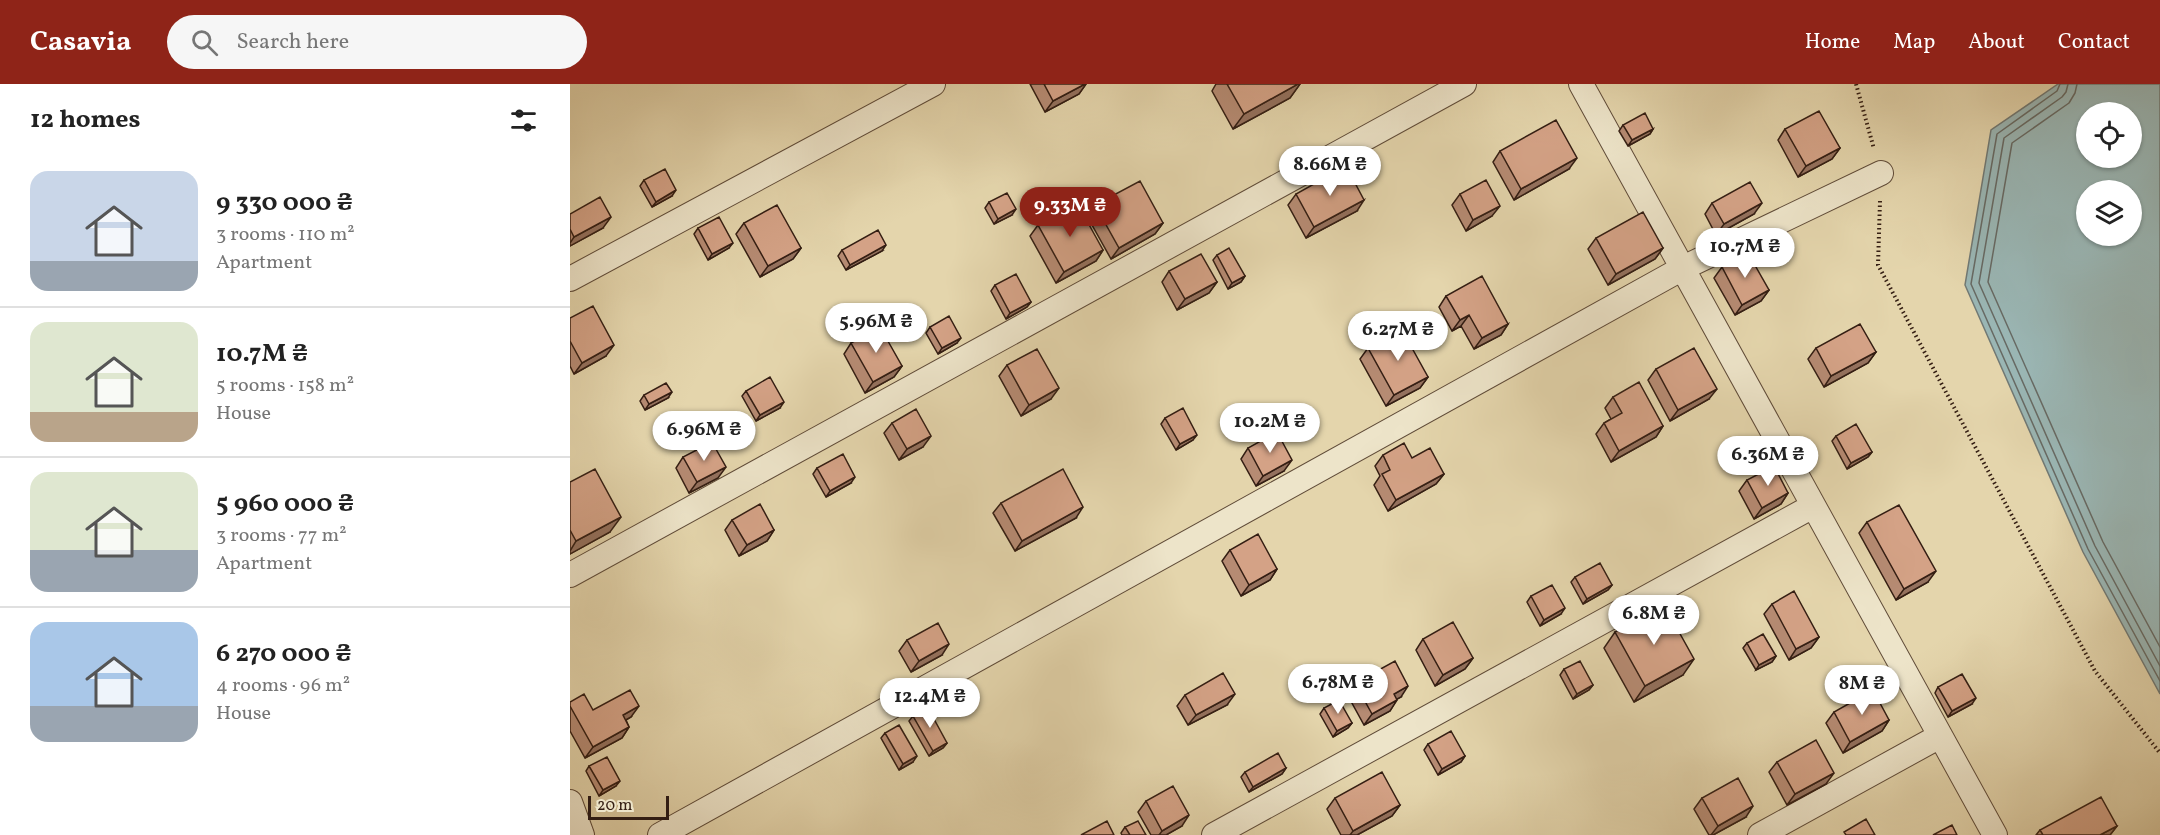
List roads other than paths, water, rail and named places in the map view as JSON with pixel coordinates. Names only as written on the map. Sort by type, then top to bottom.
[{"type":"street","points":[[570,279],[933,84]]},
{"type":"street","points":[[570,575],[1464,84]]},
{"type":"street","points":[[1581,84],[1995,835]]},
{"type":"street","points":[[660,835],[1683,268],[1881,173]]},
{"type":"street","points":[[1214,835],[1813,506]]},
{"type":"street","points":[[1760,835],[1940,736]]},
{"type":"street","points":[[570,802],[582,835]]},
{"type":"water","points":[[2058,84],[2160,84],[2160,694],[2083,552],[1965,285],[1991,130]]}]
